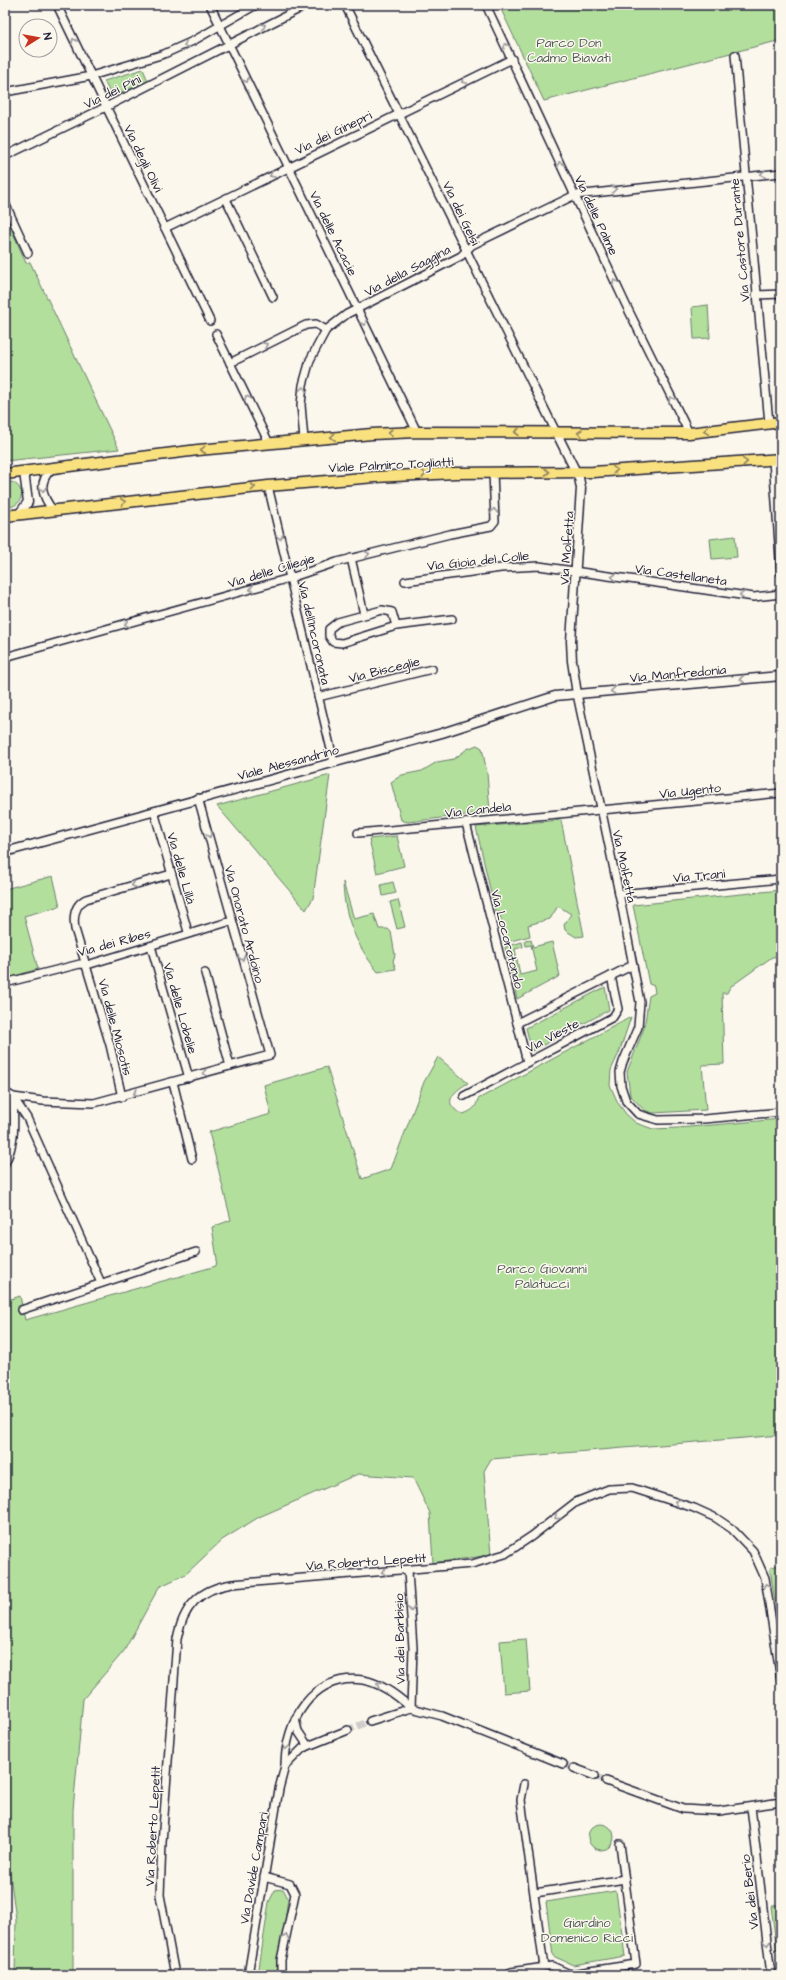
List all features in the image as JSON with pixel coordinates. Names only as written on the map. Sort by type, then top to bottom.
[{"type":"main road","points":[[5,474],[269,443],[372,434],[418,432],[689,433],[781,422]]},
{"type":"main road","name":"Viale Palmiro Togliatti","points":[[5,516],[268,486],[375,476],[493,472],[576,472],[777,460]]},
{"type":"street","name":"Via degli Olivi","points":[[57,5],[210,321]]},
{"type":"street","points":[[210,5],[220,25]]},
{"type":"street","name":"Via dei Pini","points":[[5,92],[92,76],[178,49],[256,5]]},
{"type":"street","name":"Via dei Pini","points":[[5,156],[106,107],[307,5]]},
{"type":"street","name":"Via dei Gelsi","points":[[345,5],[556,432]]},
{"type":"street","name":"Via delle Palme","points":[[486,5],[631,316],[689,433]]},
{"type":"street","name":"Via delle Acacie","points":[[220,25],[418,432]]},
{"type":"street","name":"Via Castore Durante","points":[[735,55],[769,423]]},
{"type":"street","name":"Via dei Ginepri","points":[[165,228],[399,112],[512,59]]},
{"type":"street","points":[[575,195],[781,173]]},
{"type":"street","name":"Via della Saggina","points":[[326,330],[357,309],[460,256],[466,250],[575,195]]},
{"type":"street","points":[[226,199],[273,297]]},
{"type":"street","points":[[5,203],[28,253]]},
{"type":"street","points":[[756,295],[781,294]]},
{"type":"street","points":[[230,363],[306,325],[316,324],[326,330],[313,353],[305,376],[301,400],[304,440]]},
{"type":"street","points":[[216,334],[269,443]]},
{"type":"street","name":"Via Molfetta","points":[[556,432],[580,481],[581,493],[571,655],[577,694],[633,965],[640,1012],[638,1027],[623,1062],[620,1076],[623,1094],[632,1109],[642,1116],[658,1120],[704,1119],[781,1112]]},
{"type":"street","points":[[777,460],[781,573]]},
{"type":"street","points":[[53,468],[45,476],[42,485],[44,499],[53,510]]},
{"type":"street","points":[[19,514],[28,502],[24,472]]},
{"type":"street","name":"Via delle Ciliegie","points":[[5,657],[290,578],[351,558],[450,534],[491,526],[495,521],[493,472]]},
{"type":"street","name":"Via dell'Incoronata","points":[[268,486],[334,762]]},
{"type":"street","points":[[351,558],[364,614]]},
{"type":"street","name":"Via Gioia del Colle","points":[[405,581],[502,568],[533,566],[577,572]]},
{"type":"street","name":"Via Castellaneta","points":[[577,572],[754,596],[781,594]]},
{"type":"street","points":[[396,626],[394,615],[390,611],[382,610],[364,614],[332,625],[329,632],[331,640],[336,643],[342,643],[396,626],[452,619]]},
{"type":"street","name":"Via Bisceglie","points":[[318,698],[432,669]]},
{"type":"street","name":"Via Manfredonia","points":[[577,694],[781,676]]},
{"type":"street","name":"Viale Alessandrino","points":[[5,852],[154,810],[459,728],[550,698],[577,694]]},
{"type":"street","name":"Via Ugento","points":[[600,809],[781,793]]},
{"type":"street","name":"Via Onorato Ardoino","points":[[198,798],[270,1055],[230,1066]]},
{"type":"street","name":"Via Candela","points":[[358,833],[600,809]]},
{"type":"street","name":"Via delle Lillà","points":[[154,810],[188,932]]},
{"type":"street","name":"Via Locorotondo","points":[[466,822],[527,1062]]},
{"type":"street","name":"Via delle Miosotis","points":[[122,1096],[110,1045],[74,925],[74,915],[78,904],[86,899],[171,874]]},
{"type":"street","name":"Via Trani","points":[[619,894],[781,879]]},
{"type":"street","name":"Via dei Ribes","points":[[5,983],[80,964],[87,965],[151,946],[188,932],[228,922]]},
{"type":"street","name":"Via delle Lobelie","points":[[151,946],[189,1078]]},
{"type":"street","points":[[517,1024],[633,965]]},
{"type":"street","points":[[13,1097],[43,1102],[85,1104],[122,1096],[230,1066],[205,973]]},
{"type":"street","name":"Via Vieste","points":[[464,1096],[615,1015],[617,1004],[611,976]]},
{"type":"street","points":[[173,1082],[192,1159]]},
{"type":"street","points":[[5,1092],[13,1097],[28,1118],[101,1283]]},
{"type":"street","points":[[5,1163],[11,1149],[14,1136],[13,1097]]},
{"type":"street","points":[[21,1310],[196,1252]]},
{"type":"street","name":"Via Roberto Lepetit","points":[[175,1975],[160,1895],[177,1644],[181,1621],[185,1613],[204,1594],[221,1586],[472,1564],[504,1554],[532,1536],[576,1502],[609,1489],[632,1488],[659,1495],[716,1518],[732,1529],[752,1551],[765,1578],[781,1680]]},
{"type":"street","name":"Via dei Barbisio","points":[[408,1570],[413,1648],[410,1708]]},
{"type":"street","name":"Via Davide Campari","points":[[248,1975],[279,1789],[285,1766],[285,1749],[298,1712],[312,1695],[325,1686],[352,1680],[363,1680],[374,1683],[388,1690],[410,1708],[442,1716],[563,1764]]},
{"type":"street","points":[[370,1721],[410,1708]]},
{"type":"street","points":[[295,1718],[298,1731],[308,1746]]},
{"type":"street","points":[[285,1766],[308,1746],[348,1730]]},
{"type":"street","points":[[574,1768],[595,1776]]},
{"type":"street","points":[[606,1781],[683,1809],[719,1811],[781,1802]]},
{"type":"street","points":[[524,1784],[521,1800],[544,1967]]},
{"type":"street","name":"Via dei Berio","points":[[751,1807],[771,1975]]},
{"type":"street","points":[[512,1975],[511,1972],[552,1966],[570,1974],[636,1964],[620,1844]]},
{"type":"street","points":[[264,1877],[290,1884],[295,1894],[281,1960],[281,1975]]},
{"type":"street","points":[[535,1893],[625,1879]]},
{"type":"green space","name":"Parco Don Cadmo Biavati","points":[[499,5],[781,5],[781,40],[544,101]]},
{"type":"green space","points":[[143,69],[148,81],[112,97],[104,81]]},
{"type":"green space","points":[[11,228],[26,263],[30,262],[119,449],[5,461],[5,229]]},
{"type":"green space","points":[[708,305],[710,338],[694,339],[692,307]]},
{"type":"green space","points":[[5,482],[15,484],[19,487],[22,493],[17,504],[5,508]]},
{"type":"green space","points":[[735,536],[737,557],[712,559],[710,539]]},
{"type":"green space","points":[[477,745],[482,748],[487,773],[490,812],[408,822],[401,820],[391,782],[402,775],[422,771],[437,762],[454,759],[467,749]]},
{"type":"green space","points":[[330,775],[313,898],[306,910],[217,806]]},
{"type":"green space","points":[[561,820],[584,936],[576,937],[565,930],[564,925],[571,914],[558,906],[550,919],[528,925],[530,936],[507,942],[499,911],[495,911],[476,827]]},
{"type":"green space","points":[[397,836],[404,866],[377,873],[369,839]]},
{"type":"green space","points":[[53,876],[60,906],[24,916],[38,969],[5,979],[5,889]]},
{"type":"green space","points":[[343,882],[354,919],[374,914],[379,929],[388,929],[391,932],[395,955],[393,961],[396,969],[378,972],[363,951],[349,919]]},
{"type":"green space","points":[[393,882],[396,893],[383,896],[381,885]]},
{"type":"green space","points":[[781,890],[781,956],[772,957],[730,987],[727,993],[722,993],[724,1064],[702,1065],[706,1110],[653,1113],[644,1110],[630,1095],[627,1072],[644,1028],[649,996],[655,993],[654,986],[649,984],[633,905]]},
{"type":"green space","points":[[398,900],[405,927],[397,929],[390,902]]},
{"type":"green space","points":[[531,940],[533,947],[552,942],[560,976],[517,999],[505,947],[522,942],[523,947],[515,949],[520,975],[537,971],[531,945],[526,946],[525,941]]},
{"type":"green space","points":[[605,987],[609,1010],[532,1051],[526,1028]]},
{"type":"green space","name":"Parco Giovanni Palatucci","points":[[631,1017],[619,1053],[611,1070],[610,1085],[618,1103],[626,1114],[636,1123],[653,1129],[781,1119],[781,1435],[491,1459],[484,1471],[491,1555],[433,1563],[430,1513],[413,1478],[358,1474],[259,1517],[222,1540],[186,1574],[159,1587],[124,1651],[83,1699],[73,1810],[73,1975],[15,1975],[16,1919],[5,1838],[5,1301],[20,1296],[25,1320],[216,1266],[217,1259],[212,1227],[231,1220],[209,1132],[271,1114],[264,1085],[327,1067],[362,1179],[391,1169],[424,1082],[438,1057],[468,1083],[457,1090],[451,1098],[452,1107],[463,1114],[473,1109],[478,1099]]},
{"type":"green space","points":[[781,1564],[781,1644],[770,1568]]},
{"type":"green space","points":[[526,1639],[530,1691],[504,1693],[500,1641]]},
{"type":"green space","points":[[601,1824],[610,1828],[614,1837],[610,1846],[601,1850],[592,1846],[588,1837],[592,1828]]},
{"type":"green space","points":[[283,1889],[288,1898],[278,1975],[258,1975],[269,1902],[275,1890]]},
{"type":"green space","name":"Giardino Domenico Ricci","points":[[616,1891],[625,1956],[573,1965],[553,1956],[546,1902]]},
{"type":"green space","points":[[781,1904],[781,1951],[777,1952],[771,1906]]},
{"type":"tunnel","points":[[348,1730],[370,1721]]},
{"type":"tunnel","points":[[563,1764],[574,1768]]},
{"type":"tunnel","points":[[595,1776],[606,1781]]}]
